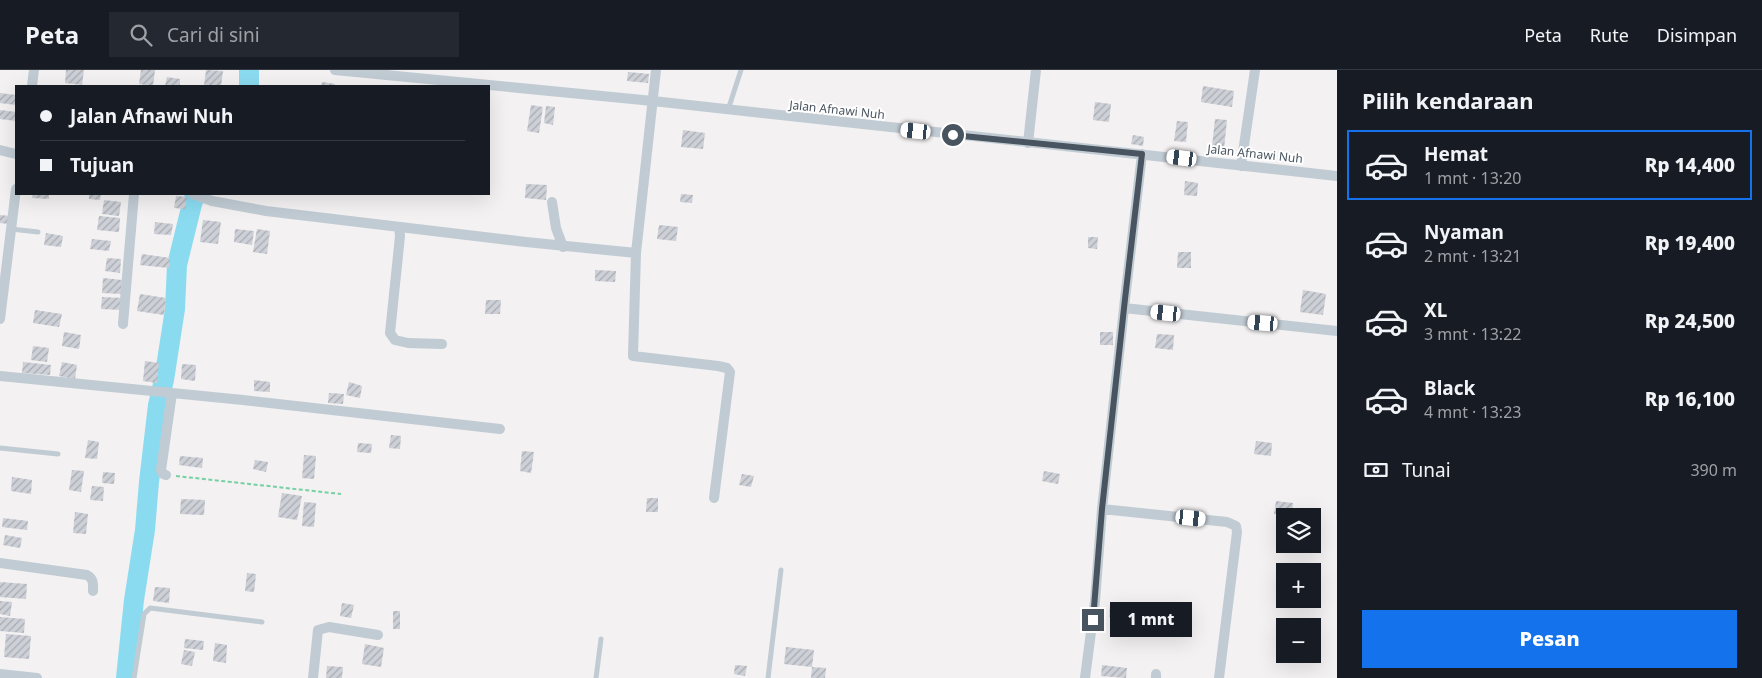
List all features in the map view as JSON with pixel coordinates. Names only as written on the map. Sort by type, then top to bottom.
[{"type":"street","points":[[32,85],[34,70]]},
{"type":"street","name":"Jalan Afnawi Nuh","points":[[335,70],[489,85]]},
{"type":"street","points":[[656,70],[636,253],[633,356],[718,366],[727,368],[730,372],[714,498]]},
{"type":"street","points":[[1028,142],[1036,70]]},
{"type":"street","points":[[1241,166],[1255,70]]},
{"type":"street","name":"Jalan Afnawi Nuh","points":[[490,85],[653,101],[728,111],[1337,176]]},
{"type":"street","points":[[0,150],[15,154]]},
{"type":"street","points":[[1085,678],[1095,601],[1102,509],[1142,154]]},
{"type":"street","points":[[0,319],[4,254],[11,229],[15,195]]},
{"type":"street","points":[[122,324],[134,195]]},
{"type":"street","points":[[196,195],[212,201],[248,208],[359,223],[563,247],[636,253]]},
{"type":"street","points":[[552,202],[556,228],[563,247]]},
{"type":"street","points":[[399,227],[400,236],[390,333],[395,340],[408,343],[442,344]]},
{"type":"street","points":[[1124,308],[1337,331]]},
{"type":"street","points":[[0,376],[500,429]]},
{"type":"street","points":[[166,475],[161,470],[170,393]]},
{"type":"street","points":[[1102,509],[1227,522],[1236,526],[1237,532],[1218,678]]},
{"type":"street","points":[[0,563],[87,575],[93,581],[93,591]]},
{"type":"street","points":[[313,678],[318,630],[329,627],[378,635]]},
{"type":"street","points":[[0,674],[37,678]]},
{"type":"lane","points":[[728,111],[741,70]]},
{"type":"lane","points":[[11,229],[38,232]]},
{"type":"lane","points":[[0,448],[58,454]]},
{"type":"lane","points":[[768,678],[782,570]]},
{"type":"lane","points":[[134,678],[144,614],[150,608],[262,622]]},
{"type":"lane","points":[[596,678],[600,639]]},
{"type":"path","points":[[166,475],[340,494]]},
{"type":"building","points":[[66,70],[84,70],[82,85],[65,83]]},
{"type":"building","points":[[141,70],[155,70],[153,85],[139,84]]},
{"type":"building","points":[[206,70],[223,71],[221,85],[204,85]]},
{"type":"building","points":[[628,72],[649,74],[648,83],[627,81]]},
{"type":"building","points":[[167,77],[180,79],[180,85],[165,85]]},
{"type":"building","points":[[322,82],[335,84],[335,85],[321,85]]},
{"type":"building","points":[[1203,86],[1234,91],[1232,107],[1201,102]]},
{"type":"building","points":[[0,93],[15,95],[15,105],[0,103]]},
{"type":"building","points":[[1095,102],[1111,104],[1109,122],[1093,120]]},
{"type":"building","points":[[531,105],[543,107],[539,133],[527,131]]},
{"type":"building","points":[[546,106],[555,107],[553,125],[544,123]]},
{"type":"building","points":[[0,110],[15,112],[15,121],[0,119]]},
{"type":"building","points":[[1215,119],[1227,120],[1224,149],[1212,147]]},
{"type":"building","points":[[1177,121],[1188,122],[1186,142],[1174,141]]},
{"type":"building","points":[[683,130],[705,133],[703,149],[681,147]]},
{"type":"building","points":[[1133,135],[1144,137],[1143,146],[1131,144]]},
{"type":"building","points":[[1185,181],[1198,183],[1197,196],[1184,195]]},
{"type":"building","points":[[526,184],[547,185],[546,200],[525,198]]},
{"type":"building","points":[[681,194],[693,195],[692,203],[680,202]]},
{"type":"building","points":[[33,195],[49,195],[49,199],[32,198]]},
{"type":"building","points":[[89,195],[101,195],[100,200],[89,199]]},
{"type":"building","points":[[176,196],[187,197],[185,209],[174,208]]},
{"type":"building","points":[[104,200],[121,202],[119,216],[102,214]]},
{"type":"building","points":[[0,215],[10,216],[9,224],[0,223]]},
{"type":"building","points":[[99,216],[120,218],[119,232],[97,230]]},
{"type":"building","points":[[203,220],[221,222],[218,244],[200,242]]},
{"type":"building","points":[[155,222],[173,224],[171,235],[154,234]]},
{"type":"building","points":[[659,225],[678,227],[676,241],[657,239]]},
{"type":"building","points":[[235,229],[254,231],[252,245],[234,242]]},
{"type":"building","points":[[257,229],[270,231],[267,254],[253,252]]},
{"type":"building","points":[[46,233],[63,236],[61,247],[44,245]]},
{"type":"building","points":[[1088,237],[1098,237],[1097,249],[1088,248]]},
{"type":"building","points":[[92,239],[111,241],[109,251],[90,249]]},
{"type":"building","points":[[1178,252],[1191,252],[1191,268],[1177,268]]},
{"type":"building","points":[[142,254],[170,258],[169,268],[140,265]]},
{"type":"building","points":[[107,258],[121,259],[120,273],[105,271]]},
{"type":"building","points":[[595,270],[616,271],[615,282],[595,281]]},
{"type":"building","points":[[103,278],[122,280],[121,294],[102,293]]},
{"type":"building","points":[[1303,290],[1326,294],[1323,315],[1300,312]]},
{"type":"building","points":[[140,294],[166,298],[164,315],[137,311]]},
{"type":"building","points":[[102,297],[124,298],[123,310],[101,309]]},
{"type":"building","points":[[486,300],[501,300],[500,314],[485,314]]},
{"type":"building","points":[[35,310],[62,314],[59,327],[33,323]]},
{"type":"building","points":[[64,332],[81,335],[79,349],[62,346]]},
{"type":"building","points":[[1100,332],[1113,332],[1113,345],[1100,345]]},
{"type":"building","points":[[1157,334],[1174,335],[1173,350],[1155,348]]},
{"type":"building","points":[[33,346],[49,348],[47,362],[31,360]]},
{"type":"building","points":[[145,361],[159,363],[157,383],[143,381]]},
{"type":"building","points":[[23,362],[51,365],[50,375],[22,373]]},
{"type":"building","points":[[62,362],[77,365],[75,379],[59,376]]},
{"type":"building","points":[[182,364],[196,365],[195,381],[181,379]]},
{"type":"building","points":[[254,380],[270,382],[270,392],[254,391]]},
{"type":"building","points":[[349,382],[362,386],[360,398],[346,395]]},
{"type":"building","points":[[329,393],[344,394],[343,404],[328,403]]},
{"type":"building","points":[[391,435],[401,436],[400,449],[389,448]]},
{"type":"building","points":[[88,440],[99,442],[97,459],[85,458]]},
{"type":"building","points":[[1256,441],[1272,443],[1271,456],[1254,454]]},
{"type":"building","points":[[358,443],[372,444],[371,453],[357,452]]},
{"type":"building","points":[[522,451],[534,452],[531,473],[520,471]]},
{"type":"building","points":[[304,455],[316,456],[314,479],[302,478]]},
{"type":"building","points":[[180,456],[203,458],[202,468],[179,465]]},
{"type":"building","points":[[255,460],[268,462],[266,472],[253,469]]},
{"type":"building","points":[[72,470],[84,471],[81,492],[69,490]]},
{"type":"building","points":[[1044,471],[1060,474],[1058,484],[1042,481]]},
{"type":"building","points":[[103,472],[115,473],[114,484],[102,483]]},
{"type":"building","points":[[742,474],[754,476],[751,487],[739,485]]},
{"type":"building","points":[[12,477],[32,480],[31,494],[11,491]]},
{"type":"building","points":[[92,486],[104,487],[103,501],[90,500]]},
{"type":"building","points":[[282,493],[302,496],[297,520],[278,517]]},
{"type":"building","points":[[647,498],[658,498],[658,512],[646,512]]},
{"type":"building","points":[[181,499],[205,500],[204,515],[180,514]]},
{"type":"building","points":[[1276,501],[1293,503],[1293,508],[1276,508],[1276,514],[1274,514]]},
{"type":"building","points":[[304,502],[316,503],[314,527],[302,526]]},
{"type":"building","points":[[75,512],[88,514],[86,534],[73,533]]},
{"type":"building","points":[[3,518],[28,521],[27,530],[2,527]]},
{"type":"building","points":[[5,535],[22,538],[20,548],[3,545]]},
{"type":"building","points":[[247,573],[256,574],[254,592],[245,591]]},
{"type":"building","points":[[0,582],[27,584],[26,599],[0,597]]},
{"type":"building","points":[[155,587],[170,588],[169,603],[153,601]]},
{"type":"building","points":[[0,601],[12,602],[10,616],[0,614]]},
{"type":"building","points":[[342,603],[354,605],[351,618],[340,616]]},
{"type":"building","points":[[1110,605],[1130,607],[1129,619],[1109,617]]},
{"type":"building","points":[[393,611],[400,611],[400,629],[393,629]]},
{"type":"building","points":[[0,617],[25,619],[24,633],[0,631]]},
{"type":"building","points":[[6,634],[31,636],[29,659],[4,657]]},
{"type":"building","points":[[185,639],[204,641],[203,650],[184,648]]},
{"type":"building","points":[[215,643],[227,645],[226,663],[213,661]]},
{"type":"building","points":[[365,644],[384,648],[381,667],[362,664]]},
{"type":"building","points":[[786,647],[814,650],[812,667],[784,664]]},
{"type":"building","points":[[184,650],[195,652],[192,666],[181,664]]},
{"type":"building","points":[[735,665],[747,666],[745,676],[734,674]]},
{"type":"building","points":[[1102,665],[1127,668],[1126,678],[1101,676]]},
{"type":"building","points":[[327,666],[343,667],[342,678],[326,678]]},
{"type":"building","points":[[812,667],[826,668],[825,678],[811,678]]},
{"type":"waterway","points":[[249,70],[249,85]]},
{"type":"waterway","points":[[126,678],[134,600],[145,530],[158,405],[164,380],[175,309],[177,265],[196,195]]},
{"type":"route","points":[[953,135],[1142,154],[1102,509],[1093,620]]}]
